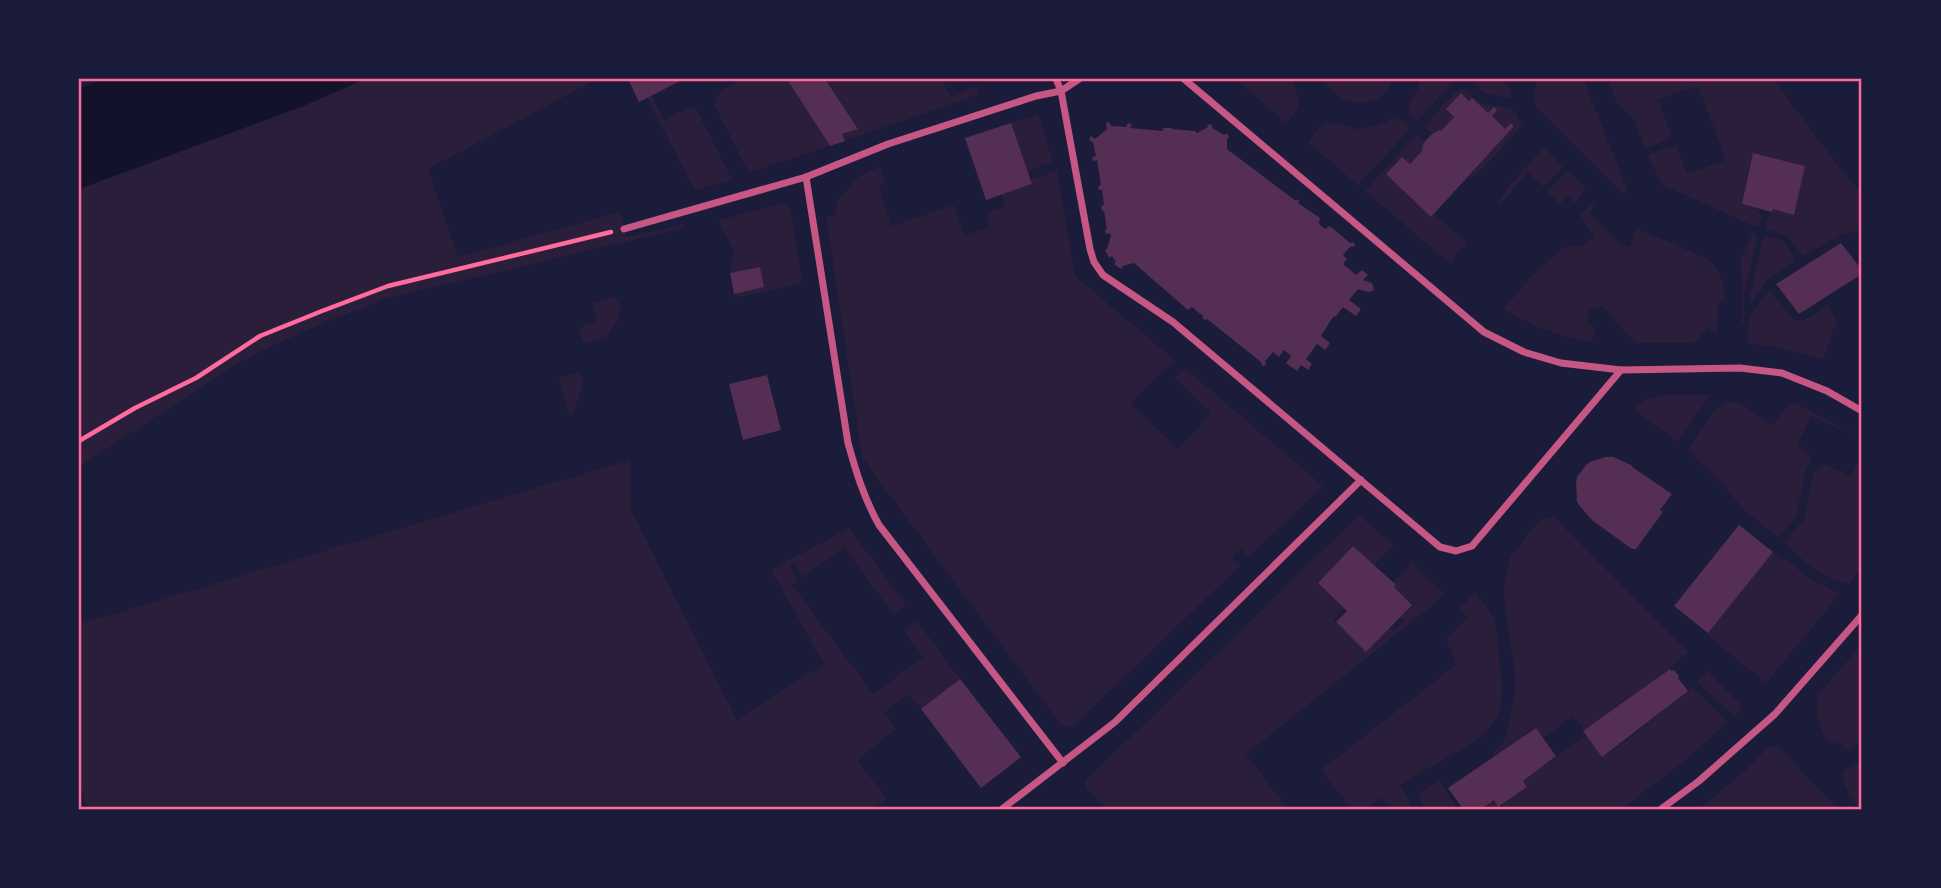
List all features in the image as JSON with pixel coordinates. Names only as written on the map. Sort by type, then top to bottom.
[{"type":"street","points":[[1056,79],[1061,91],[1090,249],[1098,269],[1173,322],[1440,547],[1456,551],[1472,546],[1621,370]]},
{"type":"street","points":[[624,229],[806,177],[888,144],[1036,96],[1061,91],[1079,79]]},
{"type":"street","points":[[1184,79],[1484,332],[1524,352],[1561,363],[1621,370],[1740,368],[1782,373],[1827,391],[1862,411]]},
{"type":"street","points":[[806,177],[848,443],[867,503],[879,525],[1062,763]]},
{"type":"street","points":[[1002,809],[1115,722],[1361,480]]},
{"type":"street","points":[[1661,809],[1699,781],[1775,714],[1862,615]]},
{"type":"path","points":[[79,441],[135,408],[196,378],[260,335],[388,286],[624,229]]},
{"type":"shaded area","points":[[105,79],[365,79],[301,107],[79,189],[79,88]]},
{"type":"shaded area","points":[[365,79],[597,79],[428,169],[458,257],[620,212],[627,237],[683,224],[684,228],[389,298],[328,321],[230,368],[79,467],[79,189],[301,107]]},
{"type":"shaded area","points":[[744,79],[787,79],[830,146],[749,173],[715,106],[715,100],[721,92]]},
{"type":"shaded area","points":[[825,79],[942,79],[950,97],[977,86],[980,94],[845,141],[842,134],[858,128]]},
{"type":"shaded area","points":[[1236,79],[1293,79],[1298,106],[1286,123]]},
{"type":"shaded area","points":[[1324,79],[1393,79],[1379,98],[1359,103],[1339,97]]},
{"type":"shaded area","points":[[1420,79],[1455,79],[1417,121],[1408,105],[1418,89]]},
{"type":"shaded area","points":[[1472,79],[1501,79],[1511,89],[1512,99],[1483,93]]},
{"type":"shaded area","points":[[1539,79],[1583,79],[1628,193],[1623,193],[1537,107],[1534,93]]},
{"type":"shaded area","points":[[1608,79],[1773,79],[1862,194],[1862,230],[1839,236],[1803,256],[1787,236],[1766,228],[1767,217],[1771,217],[1773,209],[1794,214],[1805,166],[1753,153],[1742,204],[1760,209],[1760,225],[1756,227],[1661,184],[1648,155],[1670,146],[1676,146],[1687,174],[1726,160],[1698,86],[1658,99],[1672,137],[1646,149],[1634,119],[1617,103]]},
{"type":"shaded area","points":[[1463,89],[1479,102],[1514,110],[1522,125],[1487,164],[1468,180],[1514,125],[1511,123],[1505,129],[1461,93],[1446,109],[1454,117],[1441,131],[1432,134],[1424,127],[1455,92]]},
{"type":"shaded area","points":[[651,95],[664,120],[687,108],[696,109],[732,179],[695,191],[647,97]]},
{"type":"shaded area","points":[[1038,114],[1053,162],[1027,171],[1011,123]]},
{"type":"shaded area","points":[[1394,118],[1405,122],[1411,128],[1358,185],[1308,142],[1320,127],[1329,122],[1357,129],[1377,126]]},
{"type":"shaded area","points":[[1417,134],[1425,141],[1423,150],[1410,164],[1402,157],[1386,174],[1431,217],[1434,214],[1467,243],[1452,259],[1451,264],[1365,191]]},
{"type":"shaded area","points":[[1544,147],[1563,167],[1543,187],[1528,172],[1498,207],[1510,185]]},
{"type":"shaded area","points":[[880,167],[886,183],[879,186],[892,226],[954,205],[965,235],[990,227],[986,214],[1005,207],[1001,195],[1031,185],[1030,180],[1057,171],[1075,276],[1175,360],[1131,404],[1178,449],[1211,413],[1175,378],[1185,368],[1323,486],[1249,557],[1241,549],[1232,557],[1240,566],[1072,727],[1062,726],[873,473],[867,461],[863,462],[826,216],[835,216],[837,201],[859,176]]},
{"type":"shaded area","points":[[1569,170],[1586,189],[1575,203],[1567,196],[1560,204],[1547,191]]},
{"type":"shaded area","points":[[1595,199],[1590,214],[1619,243],[1630,247],[1636,228],[1704,257],[1714,266],[1723,281],[1725,293],[1725,300],[1718,303],[1717,334],[1708,327],[1695,343],[1636,343],[1602,306],[1589,309],[1588,324],[1596,329],[1591,342],[1546,330],[1504,309],[1529,279],[1563,247],[1580,246],[1595,238],[1580,215]]},
{"type":"shaded area","points":[[783,202],[790,206],[802,283],[735,298],[734,294],[764,287],[760,267],[730,273],[734,251],[718,220]]},
{"type":"shaded area","points":[[1753,232],[1757,239],[1744,294],[1742,323],[1740,262]]},
{"type":"shaded area","points":[[1766,236],[1784,241],[1796,261],[1769,278],[1750,304],[1763,239]]},
{"type":"shaded area","points":[[1769,291],[1793,320],[1807,319],[1829,307],[1837,320],[1823,360],[1786,349],[1748,343],[1749,316]]},
{"type":"shaded area","points":[[613,297],[620,306],[620,311],[608,336],[584,344],[578,328],[597,321],[592,303]]},
{"type":"shaded area","points":[[578,373],[584,381],[573,414],[569,415],[559,378]]},
{"type":"shaded area","points":[[1660,395],[1710,395],[1678,442],[1633,408],[1646,399]]},
{"type":"shaded area","points":[[1730,402],[1746,407],[1771,426],[1791,403],[1812,411],[1855,435],[1811,416],[1798,444],[1812,459],[1806,470],[1796,516],[1778,538],[1742,508],[1724,485],[1688,450],[1716,409]]},
{"type":"shaded area","points":[[1862,450],[1862,565],[1849,584],[1822,573],[1784,543],[1804,519],[1813,474],[1823,464],[1851,476]]},
{"type":"shaded area","points":[[630,460],[631,510],[737,720],[824,664],[771,570],[849,528],[906,605],[894,615],[844,547],[802,577],[794,562],[789,565],[797,581],[792,584],[850,664],[852,663],[873,694],[923,657],[905,631],[917,621],[960,679],[921,709],[909,694],[884,713],[896,729],[857,760],[887,799],[873,809],[87,809],[79,784],[79,611],[83,623]]},
{"type":"shaded area","points":[[1359,515],[1393,545],[1374,564],[1353,546],[1318,583],[1344,608],[1333,620],[1366,651],[1390,627],[1394,631],[1404,621],[1400,617],[1412,604],[1393,583],[1412,563],[1445,595],[1246,754],[1288,809],[1105,809],[1086,787],[1089,776]]},
{"type":"shaded area","points":[[1553,516],[1688,652],[1649,685],[1584,730],[1573,716],[1543,738],[1535,728],[1494,756],[1493,753],[1506,737],[1515,694],[1515,673],[1504,600],[1510,557],[1539,521]]},
{"type":"shaded area","points":[[1773,552],[1782,560],[1784,557],[1807,577],[1840,594],[1766,683],[1709,637],[1708,633]]},
{"type":"shaded area","points":[[1475,593],[1488,608],[1496,628],[1502,691],[1496,718],[1480,737],[1400,785],[1414,809],[1391,809],[1383,798],[1363,809],[1347,809],[1350,807],[1321,770],[1456,665],[1446,638],[1469,618],[1459,608]]},
{"type":"shaded area","points":[[1862,644],[1862,741],[1846,751],[1843,744],[1832,743],[1821,728],[1817,696]]},
{"type":"shaded area","points":[[1707,671],[1743,707],[1734,716],[1697,682]]},
{"type":"shaded area","points":[[1692,687],[1728,722],[1682,763],[1621,809],[1481,809],[1494,800],[1499,807],[1527,788],[1523,781],[1586,735],[1602,757]]},
{"type":"shaded area","points":[[1768,747],[1781,749],[1838,809],[1699,809],[1743,773]]},
{"type":"shaded area","points":[[1862,760],[1860,809],[1853,801],[1843,777],[1847,768]]},
{"type":"shaded area","points":[[1439,779],[1457,809],[1425,809],[1419,798],[1420,794]]},
{"type":"building","points":[[628,79],[684,79],[639,102]]},
{"type":"building","points":[[787,79],[825,79],[858,129],[842,134],[845,141],[830,146]]},
{"type":"building","points":[[1461,93],[1469,101],[1472,98],[1488,113],[1494,107],[1497,110],[1492,116],[1505,129],[1511,123],[1514,126],[1431,217],[1386,174],[1402,157],[1410,164],[1423,150],[1425,141],[1432,134],[1441,131],[1454,117],[1446,109]]},
{"type":"building","points":[[1109,122],[1111,126],[1126,127],[1128,123],[1132,124],[1130,128],[1163,131],[1163,128],[1172,128],[1197,133],[1212,124],[1212,128],[1224,135],[1227,133],[1227,149],[1296,201],[1300,201],[1298,203],[1320,218],[1319,224],[1325,229],[1330,226],[1350,243],[1354,242],[1355,246],[1350,247],[1343,255],[1347,259],[1343,264],[1356,275],[1362,270],[1368,275],[1363,280],[1372,283],[1374,290],[1369,292],[1358,289],[1349,300],[1361,309],[1356,316],[1343,307],[1333,317],[1321,336],[1330,343],[1325,350],[1317,344],[1306,359],[1312,364],[1308,370],[1301,365],[1297,371],[1286,363],[1291,356],[1284,350],[1279,357],[1273,352],[1265,361],[1266,365],[1262,366],[1261,362],[1207,319],[1202,318],[1204,317],[1192,307],[1188,310],[1134,263],[1121,269],[1114,264],[1116,262],[1112,256],[1109,258],[1105,250],[1111,235],[1106,234],[1105,230],[1107,229],[1101,206],[1104,205],[1102,190],[1099,190],[1098,186],[1101,185],[1097,160],[1093,161],[1092,157],[1096,156],[1093,142],[1089,140],[1091,136],[1095,139],[1107,129],[1106,123]]},
{"type":"building","points":[[1011,123],[1032,184],[986,200],[965,138]]},
{"type":"building","points":[[1753,153],[1805,166],[1794,215],[1742,204]]},
{"type":"building","points":[[1841,243],[1862,270],[1862,274],[1799,314],[1776,284]]},
{"type":"building","points":[[760,267],[764,287],[734,294],[730,273]]},
{"type":"building","points":[[767,375],[781,430],[743,440],[729,384]]},
{"type":"building","points":[[1613,457],[1633,466],[1672,494],[1660,510],[1663,512],[1636,549],[1632,549],[1593,521],[1576,498],[1577,477],[1586,465]]},
{"type":"building","points":[[1739,525],[1773,552],[1708,633],[1674,606]]},
{"type":"building","points":[[1353,546],[1396,585],[1394,587],[1412,605],[1366,652],[1336,622],[1347,611],[1318,583]]},
{"type":"building","points":[[1670,669],[1679,676],[1688,691],[1602,757],[1583,731]]},
{"type":"building","points":[[960,679],[1021,757],[981,788],[921,709]]},
{"type":"building","points":[[1536,728],[1556,756],[1523,781],[1527,787],[1498,807],[1494,800],[1481,809],[1463,809],[1448,788]]}]
